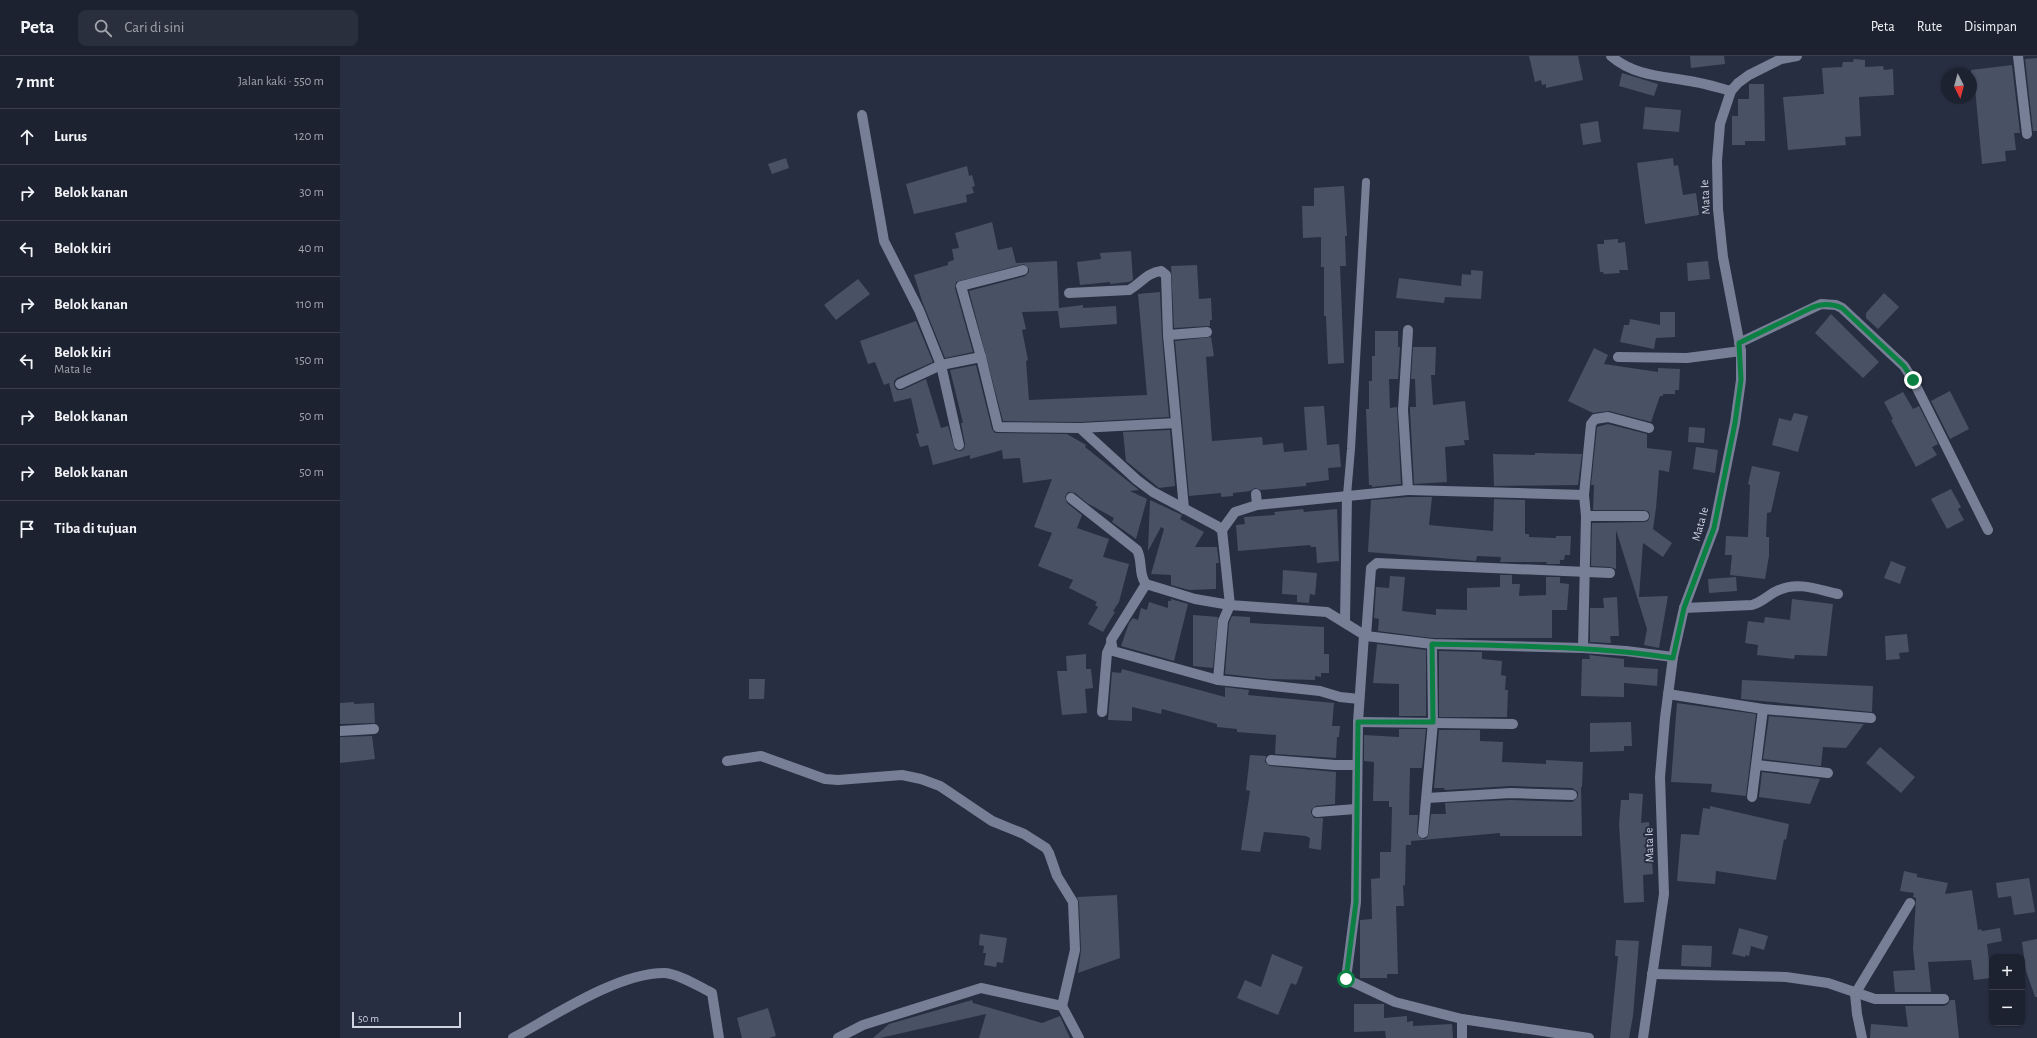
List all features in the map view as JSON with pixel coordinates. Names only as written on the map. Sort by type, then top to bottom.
[{"type":"street","points":[[1611,56],[1632,69],[1651,76],[1696,82],[1731,91]]},
{"type":"street","name":"Mata Ie","points":[[1643,1038],[1664,894],[1660,784],[1668,694],[1673,658],[1684,608],[1714,528],[1735,423],[1741,380],[1740,347],[1723,257],[1717,180],[1720,124],[1731,91],[1738,83],[1749,75],[1781,59],[1797,56]]},
{"type":"street","points":[[2018,56],[2027,134]]},
{"type":"street","points":[[862,115],[884,241],[920,310],[941,365],[959,445]]},
{"type":"street","points":[[1024,270],[961,286],[981,357],[998,428],[1080,428],[1176,423]]},
{"type":"street","points":[[1069,292],[1129,290],[1137,286],[1151,272],[1164,272],[1166,278],[1168,335],[1184,509]]},
{"type":"street","points":[[1618,357],[1687,358],[1740,347],[1821,304],[1836,305],[1842,308],[1907,371],[1988,530]]},
{"type":"street","points":[[1408,330],[1403,402],[1408,490]]},
{"type":"street","points":[[1168,335],[1206,332]]},
{"type":"street","points":[[900,384],[941,365],[981,357]]},
{"type":"street","points":[[1583,648],[1586,516],[1584,495],[1591,424],[1595,419],[1608,418],[1649,428]]},
{"type":"street","points":[[1080,428],[1136,480],[1153,492],[1222,530]]},
{"type":"street","points":[[1218,680],[1223,620],[1230,605],[1222,530],[1235,512],[1257,505],[1408,490],[1584,495]]},
{"type":"street","points":[[1256,494],[1257,505]]},
{"type":"street","points":[[1349,625],[1351,495]]},
{"type":"street","points":[[1071,498],[1137,550],[1141,557],[1142,579],[1146,584],[1196,599],[1230,605],[1327,612],[1364,635],[1432,644],[1583,648],[1626,651],[1673,658]]},
{"type":"street","points":[[1586,516],[1644,516]]},
{"type":"street","points":[[1589,1038],[1462,1019],[1395,1002],[1346,979],[1356,902],[1355,765],[1358,722],[1357,699],[1371,568],[1377,563],[1610,573]]},
{"type":"street","points":[[1102,712],[1108,653],[1111,640],[1146,584]]},
{"type":"street","points":[[1684,608],[1758,603],[1778,590],[1788,587],[1799,586],[1838,594]]},
{"type":"street","points":[[1111,644],[1113,650],[1218,680],[1320,691],[1340,697],[1357,699]]},
{"type":"street","points":[[1423,833],[1433,722],[1432,644]]},
{"type":"street","points":[[1668,694],[1763,709],[1871,718]]},
{"type":"street","points":[[1752,797],[1763,709]]},
{"type":"street","points":[[1358,722],[1513,724]]},
{"type":"street","points":[[340,731],[374,730]]},
{"type":"street","points":[[727,761],[761,756],[826,779],[838,780],[902,775],[921,779],[940,786],[992,821],[1024,834],[1046,848],[1056,876],[1073,902],[1076,950],[1062,1006],[1079,1038]]},
{"type":"street","points":[[1271,760],[1355,765]]},
{"type":"street","points":[[1757,765],[1828,773]]},
{"type":"street","points":[[1427,798],[1511,793],[1572,795]]},
{"type":"street","points":[[1317,812],[1355,809]]},
{"type":"street","points":[[1862,1038],[1855,994],[1910,903]]},
{"type":"street","points":[[514,1038],[610,986],[638,977],[665,973],[690,982],[712,993],[719,1038]]},
{"type":"street","points":[[1652,974],[1786,977],[1828,983],[1855,994],[1875,999],[1944,999]]},
{"type":"street","points":[[838,1038],[862,1025],[981,988],[1062,1006]]},
{"type":"street","points":[[1462,1019],[1462,1038]]},
{"type":"lane","points":[[1351,495],[1366,182]]},
{"type":"building","points":[[1529,56],[1578,56],[1583,80],[1546,88],[1546,84],[1542,85],[1541,80],[1535,82]]},
{"type":"building","points":[[1690,56],[1724,56],[1725,64],[1691,68]]},
{"type":"building","points":[[2037,58],[2037,131],[2033,131],[2025,59]]},
{"type":"building","points":[[1854,59],[1865,60],[1865,67],[1883,66],[1884,70],[1893,69],[1894,95],[1859,97],[1861,136],[1845,137],[1846,145],[1788,150],[1783,97],[1824,94],[1822,68],[1842,67],[1843,62],[1853,62]]},
{"type":"building","points":[[2012,65],[2020,133],[2014,133],[2016,150],[2005,151],[2006,161],[1982,164],[1976,104],[1977,69]]},
{"type":"building","points":[[1622,73],[1658,84],[1654,96],[1619,86]]},
{"type":"building","points":[[1749,84],[1764,84],[1765,141],[1745,141],[1745,145],[1732,145],[1732,116],[1738,116],[1738,99],[1749,99]]},
{"type":"building","points":[[1645,107],[1681,110],[1679,132],[1643,129]]},
{"type":"building","points":[[1598,121],[1601,142],[1583,145],[1580,124]]},
{"type":"building","points":[[786,158],[789,168],[772,174],[768,164]]},
{"type":"building","points":[[1673,158],[1674,166],[1678,165],[1683,195],[1696,193],[1699,215],[1645,224],[1637,163]]},
{"type":"building","points":[[967,166],[969,176],[972,175],[975,186],[972,187],[974,193],[966,195],[967,202],[914,214],[906,184]]},
{"type":"building","points":[[1344,186],[1347,236],[1345,236],[1346,266],[1340,266],[1344,363],[1328,364],[1326,316],[1324,316],[1324,267],[1321,267],[1321,237],[1303,238],[1302,206],[1314,206],[1314,188]]},
{"type":"building","points":[[992,222],[998,250],[1012,247],[1016,263],[1057,261],[1059,308],[1083,305],[1083,308],[1116,306],[1117,324],[1060,328],[1058,311],[1022,312],[1026,329],[1022,330],[1028,360],[1026,361],[1029,400],[1147,395],[1138,294],[1160,292],[1169,417],[1080,422],[1003,421],[969,291],[1025,276],[1029,272],[1029,269],[1024,264],[956,282],[955,288],[973,352],[945,358],[922,301],[914,275],[948,265],[948,262],[954,260],[952,249],[959,248],[955,233]]},
{"type":"building","points":[[1618,239],[1618,243],[1625,242],[1628,270],[1619,270],[1620,273],[1604,274],[1603,272],[1600,272],[1597,244],[1604,244],[1604,240]]},
{"type":"building","points":[[1131,251],[1133,280],[1129,282],[1110,284],[1110,282],[1080,285],[1077,262],[1101,259],[1100,253]]},
{"type":"building","points":[[1708,261],[1710,279],[1688,281],[1687,263]]},
{"type":"building","points":[[1197,265],[1199,299],[1211,298],[1212,320],[1210,320],[1210,326],[1174,328],[1171,266]]},
{"type":"building","points":[[1471,270],[1483,271],[1481,299],[1445,297],[1444,303],[1396,298],[1399,278],[1461,286],[1462,274],[1471,275]]},
{"type":"building","points":[[858,279],[870,294],[836,320],[824,305]]},
{"type":"building","points":[[1884,293],[1899,307],[1878,329],[1866,318],[1866,313]]},
{"type":"building","points":[[1660,312],[1675,312],[1675,337],[1656,338],[1654,349],[1620,342],[1624,325],[1629,325],[1630,319],[1660,325]]},
{"type":"building","points":[[1831,314],[1879,362],[1863,378],[1815,333]]},
{"type":"building","points":[[916,321],[933,362],[897,378],[894,381],[894,386],[897,390],[902,390],[926,379],[941,428],[948,426],[955,450],[961,451],[964,449],[965,444],[961,423],[963,423],[950,370],[976,365],[992,429],[995,433],[1067,434],[1086,445],[1085,447],[1139,490],[1130,491],[1147,499],[1136,539],[1112,522],[1114,518],[1087,503],[1075,493],[1068,492],[1065,497],[1067,503],[1082,515],[1077,528],[1109,539],[1103,557],[1129,564],[1119,602],[1103,632],[1088,624],[1098,607],[1095,605],[1097,602],[1069,588],[1073,580],[1038,566],[1052,533],[1034,527],[1052,479],[1023,483],[1020,458],[1003,459],[1002,450],[970,459],[970,455],[933,465],[928,445],[920,447],[916,434],[919,433],[911,398],[894,402],[889,383],[884,385],[875,362],[868,364],[860,341]]},
{"type":"building","points":[[1375,331],[1398,331],[1398,347],[1400,347],[1398,379],[1389,379],[1390,408],[1397,407],[1401,484],[1372,487],[1372,485],[1369,485],[1366,409],[1369,409],[1369,381],[1372,381],[1372,356],[1375,356]]},
{"type":"building","points":[[1211,337],[1214,356],[1206,357],[1212,441],[1262,437],[1263,445],[1283,443],[1284,452],[1307,450],[1304,407],[1324,406],[1327,445],[1339,444],[1341,467],[1328,468],[1329,480],[1306,483],[1306,486],[1261,490],[1255,488],[1250,491],[1233,493],[1233,496],[1221,497],[1221,493],[1189,496],[1175,341]]},
{"type":"building","points":[[1413,347],[1436,347],[1435,375],[1431,375],[1433,405],[1465,401],[1469,440],[1464,440],[1465,445],[1445,447],[1447,482],[1414,484],[1410,410],[1410,407],[1416,407],[1415,379],[1411,379]]},
{"type":"building","points":[[1594,348],[1608,355],[1604,364],[1658,372],[1658,368],[1680,369],[1679,390],[1675,390],[1675,394],[1663,394],[1663,396],[1660,396],[1651,422],[1609,411],[1593,413],[1568,401]]},
{"type":"building","points":[[1950,391],[1969,429],[1950,439],[1931,401]]},
{"type":"building","points":[[1903,392],[1913,409],[1919,406],[1938,444],[1932,447],[1937,455],[1916,467],[1891,420],[1893,419],[1884,402]]},
{"type":"building","points":[[1794,413],[1808,416],[1798,452],[1772,445],[1779,418],[1791,421]]},
{"type":"building","points":[[1608,424],[1647,434],[1647,448],[1672,451],[1669,472],[1659,470],[1653,529],[1672,543],[1663,557],[1643,543],[1639,597],[1668,596],[1659,648],[1644,645],[1647,629],[1616,530],[1616,569],[1610,567],[1591,566],[1592,523],[1644,522],[1648,521],[1650,516],[1649,512],[1644,510],[1593,510],[1594,485],[1591,485],[1597,427]]},
{"type":"building","points":[[1689,427],[1705,428],[1704,443],[1688,442]]},
{"type":"building","points":[[1170,430],[1175,486],[1159,488],[1126,461],[1123,432]]},
{"type":"building","points":[[1696,447],[1718,450],[1715,473],[1693,469]]},
{"type":"building","points":[[1535,453],[1582,454],[1578,485],[1494,486],[1493,454],[1535,455]]},
{"type":"building","points":[[1752,466],[1780,472],[1771,512],[1767,513],[1766,537],[1769,537],[1769,556],[1765,579],[1730,575],[1732,555],[1725,555],[1726,536],[1748,537],[1750,485],[1748,484]]},
{"type":"building","points":[[1951,489],[1961,507],[1958,509],[1964,520],[1947,529],[1931,499]]},
{"type":"building","points":[[1432,497],[1429,525],[1493,531],[1494,499],[1525,500],[1525,534],[1529,534],[1529,537],[1556,538],[1556,536],[1571,536],[1570,555],[1565,555],[1564,560],[1560,560],[1560,564],[1546,564],[1547,562],[1500,562],[1501,557],[1477,556],[1476,561],[1368,552],[1371,500]]},
{"type":"building","points":[[1150,500],[1182,515],[1180,519],[1204,532],[1195,547],[1217,547],[1219,563],[1216,563],[1216,589],[1189,590],[1171,585],[1171,575],[1151,574],[1164,529],[1161,527],[1148,551]]},
{"type":"building","points":[[1303,509],[1304,512],[1337,509],[1339,561],[1317,563],[1316,547],[1311,547],[1310,545],[1238,551],[1236,525],[1245,524],[1244,517],[1275,515],[1274,512]]},
{"type":"building","points":[[1891,561],[1906,567],[1900,584],[1884,578]]},
{"type":"building","points":[[1283,570],[1317,573],[1315,595],[1310,594],[1309,603],[1297,602],[1297,595],[1282,594]]},
{"type":"building","points":[[1500,575],[1512,575],[1512,584],[1520,584],[1519,596],[1546,595],[1546,577],[1560,577],[1560,583],[1569,584],[1567,610],[1552,610],[1552,638],[1432,638],[1378,631],[1379,619],[1374,618],[1376,587],[1389,588],[1390,576],[1405,577],[1402,611],[1436,615],[1436,609],[1467,610],[1467,588],[1500,587]]},
{"type":"building","points":[[1736,577],[1737,591],[1709,593],[1708,579]]},
{"type":"building","points":[[1617,597],[1619,636],[1610,636],[1611,643],[1590,642],[1590,608],[1604,608],[1603,598]]},
{"type":"building","points":[[1171,599],[1188,604],[1174,661],[1121,646],[1129,623],[1133,618],[1138,620],[1141,608],[1147,610],[1149,602],[1168,608],[1168,601],[1171,601]]},
{"type":"building","points":[[1792,599],[1833,604],[1827,656],[1795,655],[1794,659],[1757,655],[1758,645],[1745,643],[1748,621],[1764,623],[1765,617],[1790,620]]},
{"type":"building","points":[[1193,615],[1218,617],[1213,668],[1193,666]]},
{"type":"building","points":[[1232,616],[1250,617],[1250,623],[1324,627],[1324,654],[1329,654],[1329,673],[1321,673],[1321,677],[1315,676],[1315,680],[1269,679],[1225,674],[1229,623]]},
{"type":"building","points":[[1907,634],[1909,652],[1899,653],[1900,659],[1886,660],[1885,636]]},
{"type":"building","points":[[1377,644],[1426,650],[1426,716],[1399,716],[1399,684],[1373,683]]},
{"type":"building","points":[[1439,651],[1482,652],[1482,659],[1502,661],[1501,675],[1506,676],[1505,690],[1508,690],[1507,717],[1439,717]]},
{"type":"building","points":[[1086,654],[1086,669],[1091,669],[1093,688],[1085,689],[1087,713],[1062,715],[1057,671],[1067,671],[1066,656]]},
{"type":"building","points":[[1589,655],[1624,659],[1624,667],[1658,669],[1657,686],[1624,683],[1624,697],[1581,696],[1582,659],[1590,659]]},
{"type":"building","points":[[1122,669],[1225,697],[1225,687],[1249,690],[1248,695],[1334,703],[1332,726],[1340,726],[1339,737],[1337,737],[1336,758],[1275,754],[1276,735],[1237,732],[1237,729],[1217,727],[1217,724],[1162,709],[1161,714],[1132,707],[1132,721],[1108,720],[1112,672],[1121,673]]},
{"type":"building","points":[[749,679],[765,679],[764,699],[749,699]]},
{"type":"building","points":[[1742,680],[1873,686],[1872,712],[1741,699]]},
{"type":"building","points":[[354,702],[354,704],[374,703],[375,723],[340,724],[340,703]]},
{"type":"building","points":[[1677,703],[1756,714],[1746,796],[1711,792],[1712,784],[1671,782]]},
{"type":"building","points":[[1769,716],[1864,724],[1846,748],[1823,747],[1821,766],[1763,759]]},
{"type":"building","points":[[1631,722],[1632,746],[1624,746],[1624,751],[1590,752],[1590,723]]},
{"type":"building","points":[[1399,729],[1426,729],[1422,768],[1410,768],[1409,815],[1418,815],[1417,833],[1420,838],[1425,839],[1428,836],[1431,814],[1446,814],[1445,803],[1511,800],[1572,802],[1578,796],[1578,792],[1572,788],[1511,786],[1445,790],[1444,788],[1434,788],[1439,730],[1480,730],[1480,741],[1503,742],[1502,762],[1546,764],[1546,760],[1583,762],[1581,787],[1582,836],[1500,836],[1500,833],[1411,841],[1411,845],[1406,845],[1405,885],[1403,886],[1404,906],[1396,906],[1398,974],[1387,974],[1387,978],[1360,978],[1360,920],[1372,919],[1371,879],[1380,878],[1380,852],[1391,852],[1392,807],[1389,807],[1389,801],[1373,801],[1374,762],[1364,761],[1364,735],[1399,737]]},
{"type":"building","points":[[372,736],[375,759],[340,763],[340,737]]},
{"type":"building","points":[[1880,747],[1915,777],[1901,793],[1866,763]]},
{"type":"building","points":[[1250,755],[1266,756],[1265,762],[1270,766],[1336,772],[1335,804],[1316,806],[1311,810],[1314,818],[1323,818],[1321,850],[1309,848],[1310,838],[1306,836],[1264,832],[1260,852],[1241,850],[1250,791],[1246,790]]},
{"type":"building","points":[[1762,772],[1820,779],[1810,804],[1759,797]]},
{"type":"building","points":[[1629,793],[1643,794],[1641,823],[1649,822],[1653,874],[1643,875],[1644,902],[1624,903],[1619,824],[1621,800],[1629,800]]},
{"type":"building","points":[[1710,806],[1789,824],[1786,840],[1784,839],[1776,880],[1716,871],[1715,884],[1677,881],[1681,834],[1699,835],[1703,808],[1710,809]]},
{"type":"building","points":[[1904,871],[1917,874],[1917,877],[1948,883],[1945,894],[1972,890],[1978,930],[1981,929],[1982,931],[2000,928],[2002,941],[1987,944],[1989,978],[1974,980],[1971,960],[1928,962],[1931,992],[1895,992],[1893,971],[1915,970],[1913,948],[1916,898],[1913,897],[1914,893],[1900,891]]},
{"type":"building","points":[[2029,878],[2035,912],[2014,915],[2011,896],[1998,898],[1996,883]]},
{"type":"building","points":[[1117,895],[1120,958],[1078,973],[1081,950],[1079,902],[1077,897]]},
{"type":"building","points":[[1739,928],[1768,936],[1764,950],[1751,946],[1749,956],[1746,955],[1745,957],[1732,954]]},
{"type":"building","points":[[980,934],[1007,938],[1003,963],[997,962],[996,967],[984,965],[986,953],[983,953],[984,946],[979,945]]},
{"type":"building","points":[[2037,939],[2037,997],[2035,997],[2026,971],[2025,954],[2024,954],[2022,942]]},
{"type":"building","points":[[1616,940],[1639,941],[1633,1016],[1629,1038],[1610,1038],[1618,956],[1615,956]]},
{"type":"building","points":[[1682,945],[1712,946],[1711,967],[1681,966]]},
{"type":"building","points":[[1272,954],[1303,967],[1296,985],[1291,983],[1278,1015],[1237,998],[1245,980],[1261,987]]},
{"type":"building","points":[[972,1000],[973,1003],[1042,1023],[1060,1016],[1070,1038],[979,1038],[986,1014],[880,1038],[873,1038],[889,1024]]},
{"type":"building","points":[[1950,1000],[1955,1000],[1959,1038],[1870,1038],[1871,1024],[1908,1027],[1905,1006],[1944,1006],[1948,1004]]},
{"type":"building","points":[[1354,1004],[1384,1004],[1384,1018],[1407,1016],[1407,1022],[1413,1021],[1413,1026],[1452,1024],[1453,1038],[1386,1038],[1385,1031],[1354,1032]]},
{"type":"building","points":[[768,1008],[776,1036],[769,1038],[742,1038],[737,1018]]},
{"type":"route","points":[[1346,979],[1356,902],[1358,722],[1433,722],[1432,644],[1583,648],[1626,651],[1673,658],[1684,608],[1714,528],[1735,423],[1741,380],[1741,351],[1739,343],[1821,304],[1836,305],[1842,308],[1904,366],[1913,380]]}]
